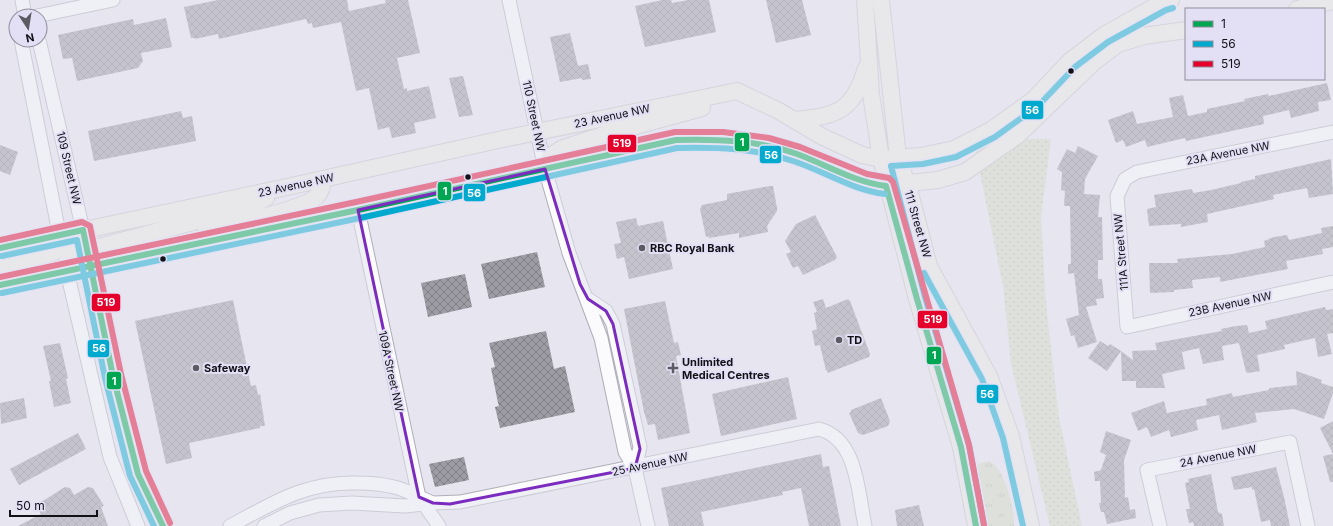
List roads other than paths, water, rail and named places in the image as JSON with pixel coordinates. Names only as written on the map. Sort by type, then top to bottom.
[{"type":"main road","name":"111 Street NW","points":[[865,0],[871,94],[880,158],[886,186],[917,299],[961,447],[976,526]]},
{"type":"main road","name":"111 Street NW","points":[[881,0],[898,157],[929,266],[992,384],[1011,436],[1031,526]]},
{"type":"main road","name":"23 Avenue NW","points":[[83,230],[287,188],[538,132],[737,91],[794,120],[821,136],[862,154],[880,158],[921,156],[954,149],[991,130],[1033,100],[1070,60],[1104,35],[1163,2],[1171,0]]},
{"type":"main road","points":[[1301,8],[1333,1]]},
{"type":"main road","points":[[0,285],[66,270],[71,258],[171,248],[358,210],[676,140],[730,139],[760,144],[796,154],[879,186],[938,180],[965,172],[1018,135],[1095,60],[1118,44],[1144,36],[1185,30]]},
{"type":"main road","points":[[794,120],[822,118],[840,111],[855,96],[862,84],[869,60]]},
{"type":"main road","points":[[545,169],[550,156],[559,150],[606,134],[721,103],[727,93]]},
{"type":"main road","points":[[171,248],[188,236],[304,205],[318,196],[323,185],[322,180]]},
{"type":"main road","points":[[89,257],[246,208],[287,188]]},
{"type":"main road","points":[[0,268],[52,253],[61,242],[83,230]]},
{"type":"main road","points":[[0,248],[61,242]]},
{"type":"street","points":[[48,14],[112,0]]},
{"type":"street","name":"110 Street NW","points":[[510,0],[545,169],[568,253],[588,299],[601,338],[625,452],[635,468],[648,526]]},
{"type":"street","name":"109 Street NW","points":[[23,48],[66,270],[110,457],[138,526]]},
{"type":"street","name":"109 Street NW","points":[[41,48],[89,257],[113,376],[138,474],[163,526]]},
{"type":"street","name":"23A Avenue NW","points":[[1125,179],[1137,172],[1333,132]]},
{"type":"street","name":"111A Street NW","points":[[1125,179],[1117,196],[1127,327]]},
{"type":"street","name":"109A Street NW","points":[[358,210],[426,501],[439,526]]},
{"type":"street","name":"23B Avenue NW","points":[[1127,327],[1333,282]]},
{"type":"street","name":"25 Avenue NW","points":[[264,526],[290,513],[318,505],[352,503],[406,506],[426,501],[460,502],[635,468],[819,429],[827,431],[842,444],[851,462],[865,526]]},
{"type":"street","name":"24 Avenue NW","points":[[1160,526],[1147,470],[1290,442],[1308,526]]},
{"type":"street","name":"25 Avenue NW","points":[[230,526],[286,496],[304,489],[332,484],[382,485],[394,487],[426,501]]},
{"type":"place","name":"RBC Royal Bank","points":[[642,248]]},
{"type":"place","name":"TD","points":[[839,340]]},
{"type":"place","name":"Safeway","points":[[196,368]]},
{"type":"place","name":"Unlimited Medical Centres","points":[[673,368]]}]
